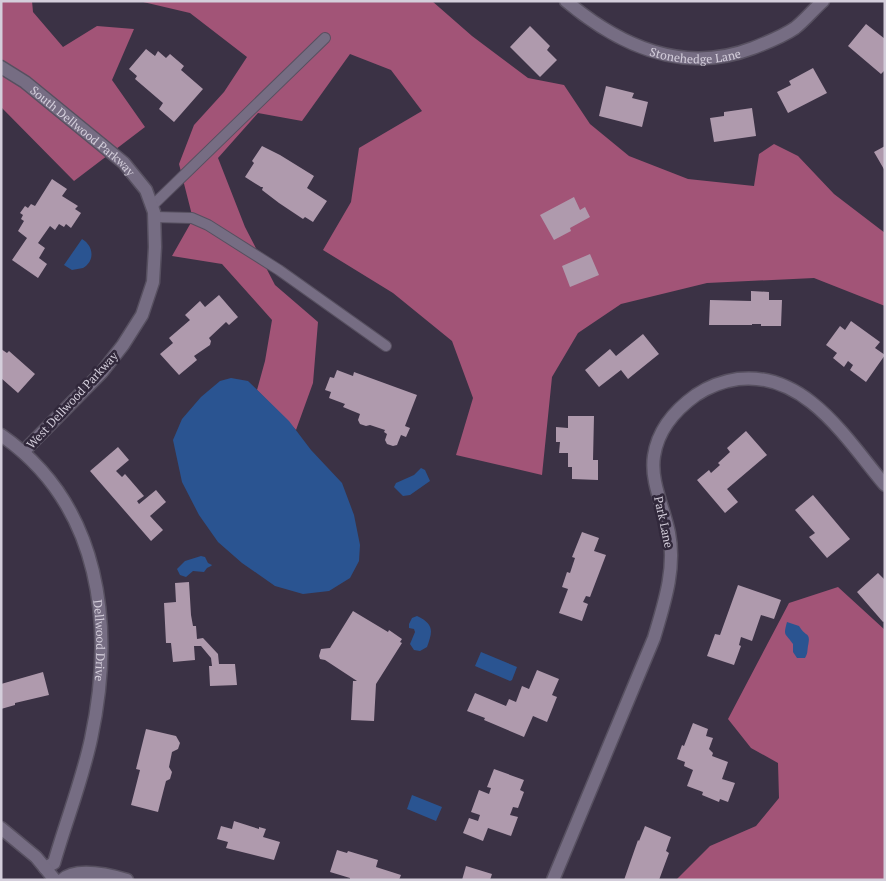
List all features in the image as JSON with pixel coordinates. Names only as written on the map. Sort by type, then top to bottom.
[{"type":"street","name":"Stonehedge Lane","points":[[566,1],[588,20],[629,43],[650,51],[696,58],[720,57],[742,52],[775,40],[795,27],[823,1]]},
{"type":"street","name":"South Dellwood Parkway","points":[[1,67],[25,82],[124,163],[146,190],[153,211]]},
{"type":"street","name":"West Dellwood Parkway","points":[[23,452],[102,372],[123,345],[142,315],[153,282],[155,247],[153,211]]},
{"type":"street","name":"Park Lane","points":[[554,880],[654,638],[664,604],[671,558],[669,535],[654,479],[653,467],[654,456],[661,433],[674,414],[700,392],[722,382],[756,378],[779,383],[800,393],[818,407],[885,485]]},
{"type":"street","name":"Dellwood Drive","points":[[1,435],[23,452],[45,473],[59,491],[77,522],[86,543],[95,577],[100,612],[101,647],[98,693],[91,739],[54,863],[45,868]]},
{"type":"street","points":[[1,828],[26,847],[55,880]]},
{"type":"street","points":[[62,880],[76,874],[107,874],[127,880]]},
{"type":"lane","points":[[153,211],[325,38]]},
{"type":"lane","points":[[153,211],[192,218],[208,225],[279,270],[386,346]]},
{"type":"shaded area","points":[[1,1],[32,1],[33,12],[63,47],[97,26],[134,29],[112,80],[145,127],[74,181],[1,107]]},
{"type":"shaded area","points":[[139,1],[432,1],[472,36],[528,78],[564,85],[590,124],[629,156],[688,179],[754,186],[759,154],[774,144],[798,156],[834,194],[885,233],[885,306],[814,278],[707,283],[621,304],[578,333],[552,377],[542,475],[456,455],[473,398],[452,341],[393,293],[323,250],[351,202],[359,148],[422,111],[391,70],[350,54],[302,121],[258,113],[218,158],[245,227],[275,285],[318,322],[313,383],[296,430],[257,390],[265,361],[272,320],[222,264],[172,256],[193,219],[179,164],[194,125],[224,92],[247,57],[190,13]]},
{"type":"shaded area","points":[[838,587],[885,630],[885,880],[676,880],[710,846],[756,826],[779,798],[778,763],[751,748],[728,719],[789,603]]},
{"type":"water","points":[[82,239],[91,249],[90,262],[83,268],[72,270],[64,265]]},
{"type":"water","points":[[231,378],[248,381],[289,421],[311,450],[342,483],[354,515],[360,545],[359,561],[350,578],[329,591],[303,594],[275,586],[242,563],[218,542],[199,515],[182,482],[173,440],[182,419],[201,397],[220,381]]},
{"type":"water","points":[[421,468],[425,470],[430,481],[410,495],[403,496],[394,487],[396,483],[414,475]]},
{"type":"water","points":[[201,556],[205,557],[208,563],[212,565],[204,572],[193,571],[186,577],[180,575],[177,569],[185,561]]},
{"type":"water","points":[[417,616],[427,622],[431,628],[427,647],[420,651],[414,650],[410,644],[415,632],[414,629],[409,628],[409,624],[412,618]]},
{"type":"water","points":[[787,622],[799,626],[808,636],[809,641],[805,658],[797,658],[793,652],[793,644],[785,632]]},
{"type":"water","points":[[481,652],[517,667],[512,680],[510,681],[475,666]]},
{"type":"water","points":[[412,795],[442,807],[436,821],[407,809]]},
{"type":"building","points":[[866,24],[885,39],[885,70],[881,74],[848,46]]},
{"type":"building","points":[[530,26],[550,46],[547,50],[557,60],[540,77],[510,47]]},
{"type":"building","points":[[146,49],[155,56],[158,51],[166,58],[170,54],[184,66],[181,70],[203,89],[174,122],[159,109],[163,103],[135,79],[137,76],[129,69]]},
{"type":"building","points":[[813,68],[827,93],[788,113],[777,92],[791,85],[789,81]]},
{"type":"building","points":[[606,86],[634,93],[632,98],[648,102],[642,127],[599,116]]},
{"type":"building","points":[[752,108],[756,136],[714,142],[710,118],[724,116],[724,112]]},
{"type":"building","points":[[262,146],[314,176],[307,188],[327,201],[313,222],[305,217],[303,219],[262,190],[263,187],[245,177],[254,163],[252,161]]},
{"type":"building","points":[[885,146],[885,171],[874,152]]},
{"type":"building","points":[[52,179],[67,189],[62,196],[78,206],[75,209],[81,213],[71,228],[66,224],[64,227],[59,224],[55,230],[50,226],[38,243],[45,248],[39,258],[47,264],[38,278],[12,260],[27,238],[18,231],[24,221],[21,219],[23,215],[20,213],[25,206],[28,208],[31,204],[35,206]]},
{"type":"building","points":[[574,197],[580,210],[585,207],[590,217],[570,228],[571,231],[554,240],[540,215]]},
{"type":"building","points":[[590,254],[599,275],[570,287],[562,266]]},
{"type":"building","points":[[751,291],[769,292],[769,300],[782,300],[781,326],[761,326],[761,324],[709,325],[710,300],[751,301]]},
{"type":"building","points":[[219,295],[238,317],[229,325],[226,322],[209,338],[211,341],[210,345],[194,356],[197,360],[179,375],[160,354],[173,343],[169,338],[190,320],[185,315],[200,301],[205,307]]},
{"type":"building","points":[[851,321],[880,342],[875,348],[885,355],[866,382],[850,370],[853,365],[848,361],[844,367],[833,358],[837,353],[826,345],[840,326],[845,330]]},
{"type":"building","points":[[643,334],[659,354],[628,379],[621,370],[599,387],[585,370],[610,349],[616,356]]},
{"type":"building","points":[[1,349],[7,353],[9,351],[35,374],[18,393],[1,378]]},
{"type":"building","points":[[337,370],[353,376],[354,372],[417,395],[405,426],[410,428],[406,437],[401,435],[397,445],[387,444],[385,430],[360,424],[358,420],[360,414],[343,407],[345,404],[329,398],[331,392],[325,390],[330,377],[334,378]]},
{"type":"building","points":[[568,416],[594,416],[593,460],[598,460],[598,480],[572,479],[572,467],[568,467],[568,453],[559,453],[560,442],[556,442],[556,427],[568,428]]},
{"type":"building","points":[[746,431],[767,455],[727,489],[738,502],[725,513],[697,480],[709,470],[711,473],[720,465],[718,463],[730,452],[727,448]]},
{"type":"building","points":[[118,447],[129,460],[116,471],[122,477],[125,474],[144,496],[137,501],[139,504],[156,490],[166,502],[150,516],[163,530],[151,541],[90,471]]},
{"type":"building","points":[[813,495],[850,539],[827,558],[809,537],[815,533],[795,510]]},
{"type":"building","points":[[582,532],[599,538],[594,551],[606,555],[590,597],[586,596],[583,602],[588,604],[582,621],[559,613],[568,589],[562,587],[567,572],[570,573],[575,558],[572,557]]},
{"type":"building","points":[[878,573],[885,580],[885,621],[883,622],[857,592]]},
{"type":"building","points":[[189,582],[191,615],[193,626],[196,626],[197,639],[203,638],[218,654],[219,664],[235,664],[237,685],[210,686],[209,666],[212,666],[211,658],[201,646],[194,646],[195,660],[173,662],[171,643],[166,643],[164,603],[176,602],[175,583]]},
{"type":"building","points":[[738,585],[781,600],[774,619],[761,615],[752,641],[741,637],[739,645],[741,646],[734,665],[707,656],[715,634],[720,635]]},
{"type":"building","points":[[353,611],[402,639],[400,642],[402,643],[376,684],[374,721],[351,720],[353,681],[357,681],[325,660],[320,659],[319,656],[321,649],[330,648]]},
{"type":"building","points":[[537,670],[559,679],[552,695],[557,697],[547,722],[533,716],[524,737],[467,711],[475,693],[506,706],[509,699],[516,702],[522,686],[529,689]]},
{"type":"building","points":[[43,672],[49,695],[15,703],[15,705],[1,709],[1,684]]},
{"type":"building","points":[[693,723],[708,729],[706,736],[713,738],[709,749],[713,753],[712,756],[728,762],[722,779],[735,783],[728,802],[720,799],[719,802],[702,795],[703,792],[687,786],[693,770],[684,766],[685,762],[677,759]]},
{"type":"building","points":[[146,729],[176,736],[180,743],[178,749],[172,752],[169,767],[172,772],[170,779],[166,781],[158,812],[131,805],[140,770],[136,769]]},
{"type":"building","points":[[494,769],[524,780],[520,790],[524,792],[518,808],[513,807],[510,815],[518,817],[511,836],[488,828],[483,841],[463,833],[469,818],[478,821],[480,815],[471,812],[479,790],[489,794],[491,788],[487,787]]},
{"type":"building","points":[[234,821],[259,829],[259,827],[266,829],[263,837],[280,842],[274,860],[226,848],[228,842],[217,839],[221,826],[232,829]]},
{"type":"building","points":[[645,826],[671,837],[666,851],[669,853],[659,880],[624,880],[638,840]]},
{"type":"building","points":[[337,850],[347,853],[348,851],[378,860],[376,867],[401,875],[399,880],[350,880],[350,878],[330,872]]},
{"type":"building","points":[[466,866],[492,874],[490,880],[462,880]]}]
